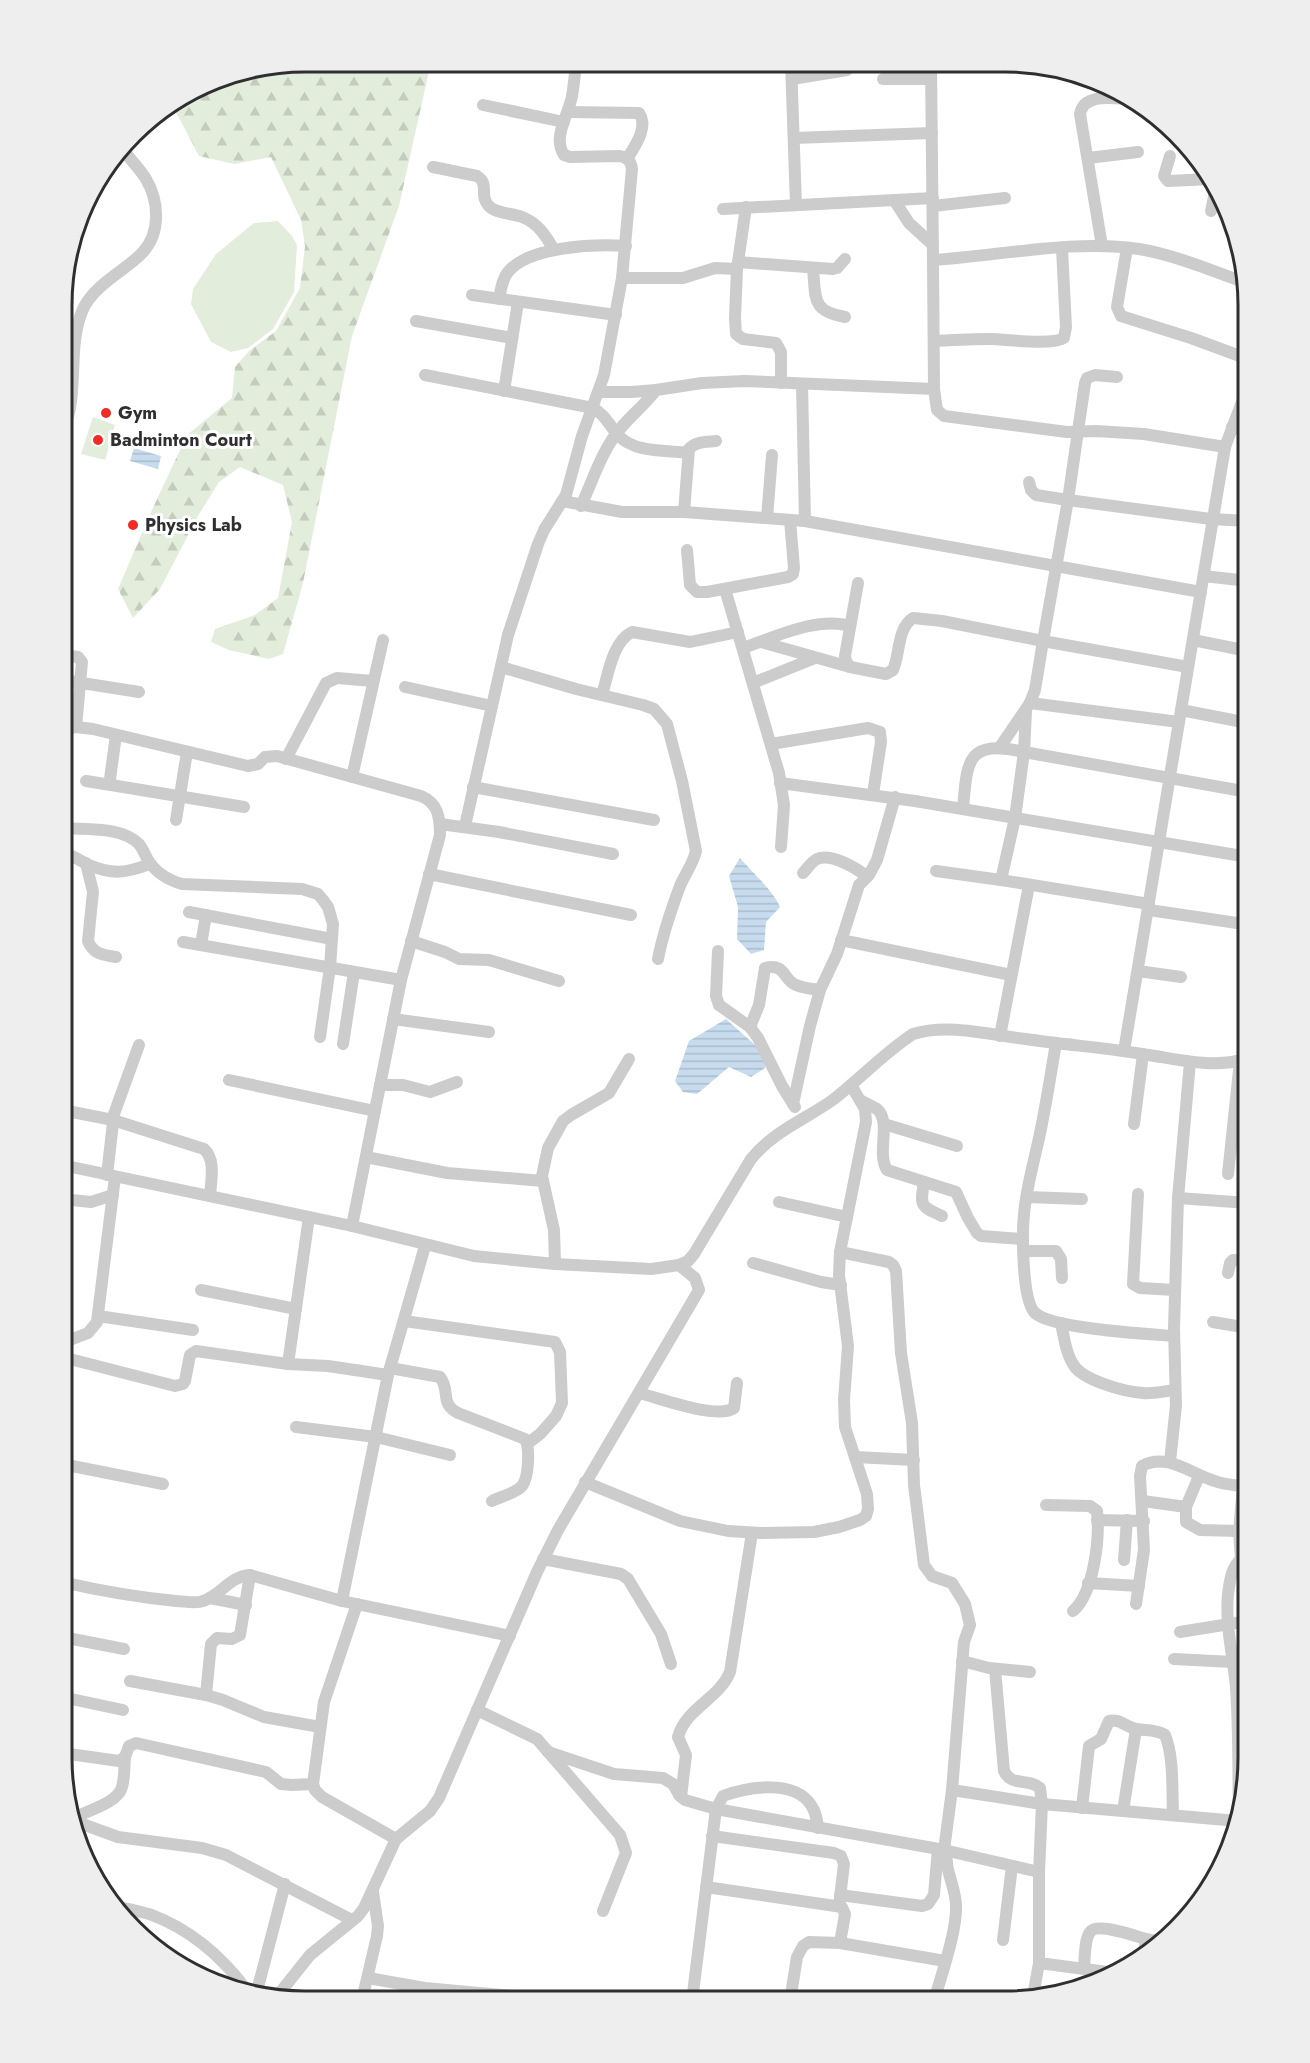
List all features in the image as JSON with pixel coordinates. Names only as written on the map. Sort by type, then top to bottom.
[{"type":"street","points":[[465,826],[508,635],[538,544],[571,482],[582,436],[599,392],[610,350],[622,278],[632,169],[627,159],[620,156],[570,157],[564,155],[560,135],[566,117],[573,72]]},
{"type":"street","points":[[792,72],[796,205]]},
{"type":"street","points":[[792,79],[836,72]]},
{"type":"street","points":[[932,72],[934,389],[937,410],[944,416],[1076,432],[1143,434],[1225,447]]},
{"type":"street","points":[[883,79],[932,79]]},
{"type":"street","points":[[1095,246],[1088,158],[1080,114],[1084,103],[1095,99],[1114,99]]},
{"type":"street","points":[[483,105],[566,117],[639,113],[643,120],[643,127],[627,159]]},
{"type":"street","points":[[794,138],[932,133]]},
{"type":"street","points":[[1088,158],[1138,152]]},
{"type":"street","points":[[72,380],[76,331],[80,314],[95,291],[142,253],[151,242],[156,225],[153,193],[145,177],[127,155]]},
{"type":"street","points":[[1170,156],[1164,176],[1168,181],[1201,179]]},
{"type":"street","points":[[434,167],[482,179],[485,186],[484,198],[488,206],[530,221],[539,227],[554,250]]},
{"type":"street","points":[[723,209],[894,200],[933,202],[1005,198]]},
{"type":"street","points":[[894,200],[909,223],[933,245]]},
{"type":"street","points":[[1211,211],[1213,200]]},
{"type":"street","points":[[746,207],[738,265],[736,334],[743,339],[776,343],[781,352],[781,383]]},
{"type":"street","points":[[499,299],[507,273],[523,261],[554,250],[584,245],[626,246]]},
{"type":"street","points":[[933,260],[1095,246],[1127,248],[1165,254],[1237,279]]},
{"type":"street","points":[[1127,248],[1118,307],[1120,316],[1238,355]]},
{"type":"street","points":[[934,340],[998,339],[1044,342],[1059,341],[1064,338],[1066,327],[1062,249]]},
{"type":"street","points":[[622,278],[683,278],[715,268],[738,265],[837,268],[845,259]]},
{"type":"street","points":[[813,268],[818,304],[825,312],[845,317]]},
{"type":"street","points":[[472,295],[616,315]]},
{"type":"street","points":[[504,391],[518,302]]},
{"type":"street","points":[[416,321],[512,338]]},
{"type":"street","points":[[425,375],[593,408],[602,414],[616,433],[628,444],[688,453]]},
{"type":"street","points":[[1001,880],[1015,818],[1028,706],[1043,642],[1068,500],[1076,432],[1087,378],[1095,375],[1117,377]]},
{"type":"street","points":[[599,392],[656,390],[725,381],[934,389]]},
{"type":"street","points":[[802,384],[805,521]]},
{"type":"street","points":[[581,506],[616,433],[656,390]]},
{"type":"street","points":[[1124,1051],[1204,576],[1211,519],[1225,447],[1238,412]]},
{"type":"street","points":[[1232,427],[1238,428]]},
{"type":"street","points":[[684,512],[688,453],[693,444],[716,441]]},
{"type":"street","points":[[767,518],[772,455]]},
{"type":"street","points":[[1029,482],[1031,490],[1036,495],[1211,519],[1238,520]]},
{"type":"street","points":[[562,501],[622,513],[684,512],[805,521],[1201,592]]},
{"type":"street","points":[[687,550],[690,585],[701,593],[788,577],[793,574],[795,568],[790,520]]},
{"type":"street","points":[[1204,576],[1238,580]]},
{"type":"street","points":[[850,667],[845,657],[858,584]]},
{"type":"street","points":[[725,589],[771,744],[780,783],[784,819],[781,847]]},
{"type":"street","points":[[761,642],[850,667],[886,674],[893,670],[903,631],[906,624],[913,618],[942,621],[1043,642],[1188,667]]},
{"type":"street","points":[[743,648],[828,622],[850,626]]},
{"type":"street","points":[[602,695],[618,646],[626,635],[632,632],[690,642],[704,641],[738,632]]},
{"type":"street","points":[[352,777],[383,640]]},
{"type":"street","points":[[1193,640],[1238,649]]},
{"type":"street","points":[[72,658],[81,659],[82,666],[72,716]]},
{"type":"street","points":[[753,683],[815,658]]},
{"type":"street","points":[[501,667],[643,705],[654,709],[661,715],[670,732],[696,851],[668,916],[658,959]]},
{"type":"street","points":[[286,759],[326,683],[337,678],[373,681]]},
{"type":"street","points":[[72,682],[139,692]]},
{"type":"street","points":[[405,687],[492,706]]},
{"type":"street","points":[[1028,706],[1238,722]]},
{"type":"street","points":[[1000,747],[1028,706]]},
{"type":"street","points":[[72,728],[116,735],[248,766],[253,766],[271,755],[428,799],[434,804],[440,824],[440,835],[401,980],[352,1226]]},
{"type":"street","points":[[771,744],[868,728],[876,730],[880,732],[881,742],[873,794]]},
{"type":"street","points":[[111,785],[116,735]]},
{"type":"street","points":[[963,809],[965,783],[971,760],[982,750],[1000,747],[1238,790]]},
{"type":"street","points":[[176,820],[187,752]]},
{"type":"street","points":[[86,781],[244,807]]},
{"type":"street","points":[[780,783],[895,797],[1238,855]]},
{"type":"street","points":[[473,787],[654,820]]},
{"type":"street","points":[[793,1104],[820,990],[841,940],[859,885],[867,877],[877,860],[895,797]]},
{"type":"street","points":[[440,824],[465,826],[613,854]]},
{"type":"street","points":[[72,829],[107,831],[123,835],[138,843],[150,864],[166,878],[182,884],[302,889],[318,894],[328,907],[333,924],[330,967],[320,1037]]},
{"type":"street","points":[[72,855],[86,863],[121,872],[150,864]]},
{"type":"street","points":[[803,873],[813,862],[824,858],[852,866],[867,877]]},
{"type":"street","points":[[86,863],[93,892],[88,941],[90,947],[100,955],[116,957]]},
{"type":"street","points":[[936,871],[1001,880],[1238,923]]},
{"type":"street","points":[[429,874],[631,915]]},
{"type":"street","points":[[1000,1036],[1029,885]]},
{"type":"street","points":[[189,912],[332,939]]},
{"type":"street","points":[[201,945],[206,915]]},
{"type":"street","points":[[841,940],[1011,975]]},
{"type":"street","points":[[411,941],[445,952],[454,958],[489,960],[559,981]]},
{"type":"street","points":[[183,942],[401,980]]},
{"type":"street","points":[[718,951],[716,996],[719,1005],[750,1027],[768,1054],[793,1104],[797,1120]]},
{"type":"street","points":[[750,1027],[759,1005],[765,968],[772,967],[782,970],[795,985],[820,990]]},
{"type":"street","points":[[1138,971],[1181,977]]},
{"type":"street","points":[[343,1044],[354,972]]},
{"type":"street","points":[[393,1019],[489,1032]]},
{"type":"street","points":[[72,1167],[352,1226],[425,1246],[474,1256],[555,1264],[651,1269],[680,1265],[688,1261],[751,1159],[762,1146],[797,1120],[822,1108],[913,1034],[927,1030],[941,1030],[1124,1051],[1190,1062],[1238,1061]]},
{"type":"street","points":[[1056,1043],[1027,1197],[1024,1245],[1030,1306],[1035,1313],[1047,1320],[1061,1323],[1128,1333],[1174,1336]]},
{"type":"street","points":[[72,1339],[88,1333],[98,1316],[113,1195],[111,1176],[113,1120],[118,1100],[139,1045]]},
{"type":"street","points":[[1134,1124],[1143,1054]]},
{"type":"street","points":[[555,1264],[554,1230],[543,1181],[544,1163],[557,1130],[571,1115],[609,1093],[629,1059]]},
{"type":"street","points":[[1170,1462],[1176,1405],[1174,1336],[1178,1198],[1190,1062]]},
{"type":"street","points":[[230,1080],[375,1111]]},
{"type":"street","points":[[380,1085],[403,1085],[430,1092],[457,1083]]},
{"type":"street","points":[[585,1482],[680,1521],[728,1532],[814,1532],[861,1520],[866,1516],[867,1494],[845,1427],[844,1400],[848,1346],[841,1285],[840,1252],[866,1122],[865,1109],[851,1085]]},
{"type":"street","points":[[859,1100],[876,1109],[883,1118],[882,1158],[887,1170],[956,1192],[971,1224],[981,1236],[1056,1251],[1060,1259],[1062,1278]]},
{"type":"street","points":[[1228,1174],[1238,1103]]},
{"type":"street","points":[[72,1112],[113,1120],[204,1149],[209,1153],[211,1160],[210,1196]]},
{"type":"street","points":[[884,1124],[957,1146]]},
{"type":"street","points":[[366,1156],[447,1173],[543,1181]]},
{"type":"street","points":[[924,1182],[922,1204],[942,1216]]},
{"type":"street","points":[[1138,1194],[1133,1284],[1140,1288],[1175,1290]]},
{"type":"street","points":[[72,1200],[91,1202],[113,1195]]},
{"type":"street","points":[[1027,1197],[1082,1199]]},
{"type":"street","points":[[1178,1198],[1238,1202]]},
{"type":"street","points":[[779,1202],[847,1217]]},
{"type":"street","points":[[288,1364],[309,1217]]},
{"type":"street","points":[[342,1601],[389,1372],[425,1246]]},
{"type":"street","points":[[706,1887],[839,1901],[922,1906],[928,1904],[934,1895],[952,1790],[964,1642],[970,1619],[965,1604],[952,1583],[932,1576],[924,1565],[914,1485],[912,1424],[901,1353],[896,1271],[889,1262],[840,1252]]},
{"type":"street","points":[[1228,1272],[1230,1263],[1233,1260],[1238,1260]]},
{"type":"street","points":[[753,1263],[821,1282],[841,1285]]},
{"type":"street","points":[[283,1990],[306,1960],[364,1908],[396,1839],[435,1805],[543,1559],[585,1482],[699,1290],[695,1278],[680,1265]]},
{"type":"street","points":[[201,1290],[296,1309]]},
{"type":"street","points":[[98,1316],[193,1330]]},
{"type":"street","points":[[404,1321],[505,1337],[555,1342],[560,1352],[562,1403],[556,1416],[540,1434],[527,1444]]},
{"type":"street","points":[[1213,1322],[1238,1326]]},
{"type":"street","points":[[1061,1323],[1069,1357],[1083,1374],[1139,1393],[1175,1390]]},
{"type":"street","points":[[72,1360],[176,1386],[185,1382],[190,1355],[196,1351],[288,1364],[440,1377],[444,1383],[449,1407],[458,1413],[520,1436],[527,1444],[528,1459],[522,1486],[492,1501]]},
{"type":"street","points":[[639,1393],[679,1404],[726,1412],[734,1408],[737,1383]]},
{"type":"street","points":[[296,1427],[376,1437],[450,1455]]},
{"type":"street","points":[[855,1457],[914,1460]]},
{"type":"street","points":[[1136,1604],[1144,1550],[1140,1476],[1142,1466],[1159,1460],[1170,1462],[1199,1476],[1238,1485]]},
{"type":"street","points":[[72,1466],[163,1484]]},
{"type":"street","points":[[1199,1476],[1186,1507],[1186,1522],[1200,1530],[1238,1531]]},
{"type":"street","points":[[1143,1501],[1186,1507]]},
{"type":"street","points":[[1046,1505],[1090,1506],[1097,1511],[1095,1553],[1088,1583],[1082,1603],[1073,1611]]},
{"type":"street","points":[[1097,1520],[1144,1521]]},
{"type":"street","points":[[1124,1560],[1127,1520]]},
{"type":"street","points":[[681,1797],[686,1755],[678,1737],[685,1722],[702,1704],[723,1688],[730,1672],[752,1533]]},
{"type":"street","points":[[543,1559],[621,1574],[628,1579],[660,1634],[671,1664]]},
{"type":"street","points":[[1237,1777],[1228,1595],[1232,1575],[1238,1562]]},
{"type":"street","points":[[72,1584],[127,1597],[197,1602],[210,1598],[234,1579],[242,1575],[250,1575],[342,1601],[510,1636]]},
{"type":"street","points":[[206,1695],[212,1644],[217,1638],[232,1640],[240,1635],[250,1575]]},
{"type":"street","points":[[1088,1583],[1139,1586]]},
{"type":"street","points":[[210,1598],[246,1605]]},
{"type":"street","points":[[357,1604],[327,1691],[313,1784],[322,1797],[396,1839]]},
{"type":"street","points":[[1180,1632],[1238,1623]]},
{"type":"street","points":[[72,1639],[124,1649]]},
{"type":"street","points":[[1174,1659],[1233,1662]]},
{"type":"street","points":[[962,1661],[995,1669],[1030,1672]]},
{"type":"street","points":[[995,1669],[1004,1771],[1012,1780],[1039,1786],[1042,1804],[1039,1963],[1034,1989]]},
{"type":"street","points":[[130,1681],[206,1695],[264,1717],[320,1727]]},
{"type":"street","points":[[72,1699],[123,1710]]},
{"type":"street","points":[[477,1710],[533,1736],[623,1841],[626,1853],[603,1911]]},
{"type":"street","points":[[1082,1808],[1089,1746],[1101,1739],[1107,1724],[1112,1720],[1136,1729],[1159,1731],[1165,1736],[1168,1742],[1173,1815]]},
{"type":"street","points":[[1123,1811],[1136,1729]]},
{"type":"street","points":[[80,1817],[119,1793],[129,1746],[140,1744],[266,1772],[285,1785],[313,1784]]},
{"type":"street","points":[[548,1752],[614,1774],[663,1778],[673,1784],[681,1797],[689,1802],[716,1809],[943,1850],[1039,1872]]},
{"type":"street","points":[[72,1755],[115,1761],[125,1757]]},
{"type":"street","points":[[693,1991],[716,1809],[723,1796],[742,1791],[779,1788],[795,1792],[806,1798],[815,1812],[818,1828]]},
{"type":"street","points":[[952,1790],[1042,1804],[1229,1820]]},
{"type":"street","points":[[81,1823],[118,1837],[214,1851],[285,1884],[352,1920]]},
{"type":"street","points":[[712,1836],[834,1853],[843,1859],[839,1901],[845,1914],[840,1943]]},
{"type":"street","points":[[936,1991],[956,1910],[956,1898],[943,1850]]},
{"type":"street","points":[[1003,1940],[1012,1866]]},
{"type":"street","points":[[251,1985],[285,1884]]},
{"type":"street","points":[[364,1991],[378,1926],[372,1891]]},
{"type":"street","points":[[128,1910],[155,1917],[185,1933],[219,1956],[240,1982]]},
{"type":"street","points":[[1084,1968],[1088,1936],[1096,1928],[1151,1940]]},
{"type":"street","points":[[1145,1944],[1146,1939]]},
{"type":"street","points":[[791,1991],[796,1957],[803,1946],[814,1941],[840,1943],[945,1961]]},
{"type":"street","points":[[1039,1963],[1100,1971]]},
{"type":"street","points":[[368,1978],[458,1991]]},
{"type":"green space","points":[[290,72],[429,72],[399,206],[352,336],[303,583],[283,654],[269,659],[229,650],[211,642],[215,629],[255,615],[278,598],[292,522],[283,485],[240,467],[219,482],[198,516],[160,589],[133,618],[118,589],[187,435],[232,398],[235,367],[249,351],[276,331],[300,288],[305,246],[301,220],[271,157],[234,164],[199,156],[176,112],[202,96],[230,84],[260,76]]},
{"type":"green space","points":[[278,221],[297,245],[294,292],[273,329],[248,348],[231,352],[211,342],[191,304],[193,289],[216,254],[254,223]]},
{"type":"green space","name":"Badminton Court","points":[[93,417],[115,425],[105,460],[81,454]]},
{"type":"water","points":[[134,448],[161,456],[158,469],[130,461]]},
{"type":"water","points":[[740,858],[768,889],[780,907],[766,922],[764,950],[751,954],[737,939],[738,907],[729,876]]},
{"type":"water","points":[[726,1019],[764,1053],[765,1068],[751,1077],[729,1067],[697,1094],[683,1092],[675,1081],[689,1041]]},
{"type":"place","name":"Gym","points":[[106,413]]},
{"type":"place","name":"Badminton Court","points":[[98,440]]},
{"type":"place","name":"Physics Lab","points":[[133,525]]}]
